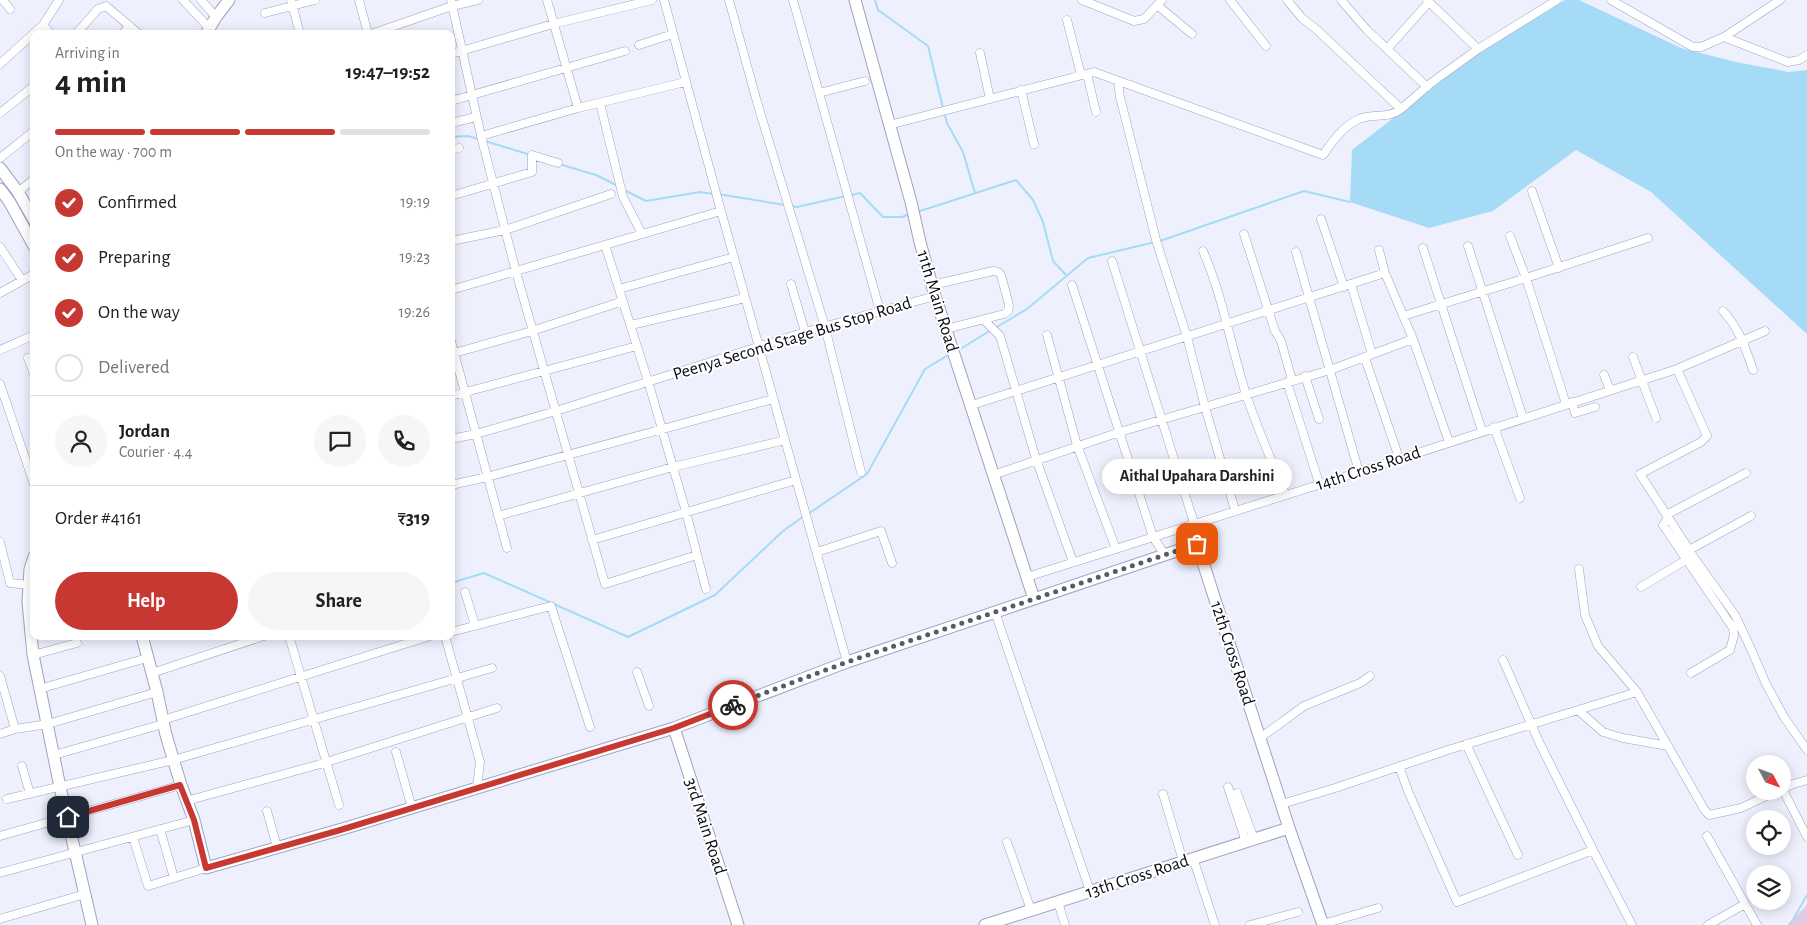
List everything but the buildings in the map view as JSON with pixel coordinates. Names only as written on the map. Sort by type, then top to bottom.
[{"type":"street","points":[[3,0],[10,9]]},
{"type":"street","points":[[37,30],[59,0]]},
{"type":"street","points":[[183,0],[207,30]]},
{"type":"street","points":[[201,0],[216,17]]},
{"type":"street","points":[[209,30],[229,0]]},
{"type":"street","points":[[265,13],[292,3],[314,0]]},
{"type":"street","points":[[359,0],[369,30]]},
{"type":"street","points":[[381,30],[452,3],[478,0]]},
{"type":"street","points":[[546,0],[578,108]]},
{"type":"street","points":[[455,53],[553,24],[652,0]]},
{"type":"street","points":[[664,0],[714,188],[847,662]]},
{"type":"street","points":[[730,0],[757,102],[825,327],[861,472]]},
{"type":"street","points":[[792,0],[880,311]]},
{"type":"street","name":"11th Main Road","points":[[855,0],[934,291],[1034,599]]},
{"type":"street","points":[[1082,0],[1134,21],[1144,19],[1159,2],[1192,34]]},
{"type":"street","points":[[1230,0],[1266,46]]},
{"type":"street","points":[[1287,0],[1302,18],[1401,109]]},
{"type":"street","points":[[1341,0],[1368,30],[1427,87]]},
{"type":"street","points":[[889,125],[1094,72],[1323,155],[1341,131],[1360,118],[1394,115],[1427,87],[1478,49],[1557,0]]},
{"type":"street","points":[[1611,0],[1693,47],[1701,48],[1724,37],[1780,0]]},
{"type":"street","points":[[1387,49],[1428,1],[1478,49]]},
{"type":"street","points":[[292,3],[299,30]]},
{"type":"street","points":[[452,3],[480,136],[532,331],[605,584],[696,555]]},
{"type":"street","points":[[80,30],[98,9],[106,6],[134,30]]},
{"type":"street","points":[[1067,20],[1096,112]]},
{"type":"street","points":[[42,25],[46,30]]},
{"type":"street","points":[[126,30],[130,26]]},
{"type":"street","points":[[639,45],[673,34]]},
{"type":"street","points":[[0,64],[30,36]]},
{"type":"street","points":[[1724,37],[1788,62],[1799,60],[1807,55]]},
{"type":"street","points":[[455,100],[625,51]]},
{"type":"street","points":[[980,54],[990,99]]},
{"type":"street","points":[[819,93],[865,81]]},
{"type":"street","points":[[1118,81],[1120,97],[1156,240],[1187,337],[1204,407],[1235,510]]},
{"type":"street","points":[[480,136],[600,102],[686,82]]},
{"type":"street","points":[[0,113],[30,89]]},
{"type":"street","points":[[1021,90],[1034,144]]},
{"type":"street","points":[[600,102],[623,196],[642,234]]},
{"type":"street","points":[[455,122],[476,117]]},
{"type":"street","points":[[0,158],[30,134]]},
{"type":"street","points":[[455,195],[532,172],[532,155],[558,163]]},
{"type":"street","points":[[0,168],[18,192],[30,213]]},
{"type":"street","points":[[18,192],[30,182]]},
{"type":"street","points":[[0,189],[9,201],[30,239]]},
{"type":"street","points":[[1532,191],[1559,268]]},
{"type":"street","points":[[455,240],[505,230],[611,194]]},
{"type":"street","points":[[455,289],[721,211]]},
{"type":"street","points":[[1322,219],[1347,285],[1399,458]]},
{"type":"street","points":[[1244,234],[1270,310],[1320,483]]},
{"type":"street","points":[[1510,236],[1569,403],[1575,413],[1595,407]]},
{"type":"street","points":[[1403,316],[1559,268],[1648,238]]},
{"type":"street","points":[[605,245],[648,381],[706,589]]},
{"type":"street","points":[[0,246],[22,280]]},
{"type":"street","points":[[1468,246],[1523,418]]},
{"type":"street","points":[[1423,248],[1482,431]]},
{"type":"street","points":[[1378,250],[1449,442]]},
{"type":"street","points":[[1204,251],[1228,324],[1246,394],[1285,494]]},
{"type":"street","points":[[1296,252],[1359,472]]},
{"type":"street","points":[[619,290],[734,257]]},
{"type":"street","points":[[1112,261],[1194,524]]},
{"type":"street","name":"Peenya Second Stage Bus Stop Road","points":[[455,438],[556,411],[759,346],[880,311],[993,271],[998,272],[1001,275],[1009,305],[1008,311],[984,320]]},
{"type":"street","points":[[972,405],[1385,273]]},
{"type":"street","points":[[0,292],[30,276]]},
{"type":"street","points":[[791,284],[805,332]]},
{"type":"street","points":[[1072,285],[1153,537],[1165,555]]},
{"type":"street","points":[[631,325],[745,298]]},
{"type":"street","points":[[455,352],[532,331],[623,301]]},
{"type":"street","points":[[1723,312],[1735,326],[1743,341],[1753,370]]},
{"type":"street","points":[[946,329],[984,320],[1000,336],[1036,459],[1074,562]]},
{"type":"street","name":"14th Cross Road","points":[[1027,577],[1677,369],[1765,331]]},
{"type":"street","points":[[1047,335],[1077,445],[1116,549]]},
{"type":"street","points":[[0,350],[30,337]]},
{"type":"street","points":[[993,475],[1077,445],[1330,370],[1412,339]]},
{"type":"street","points":[[455,395],[637,346]]},
{"type":"street","points":[[1633,357],[1656,418]]},
{"type":"street","points":[[28,358],[30,363]]},
{"type":"street","points":[[455,360],[507,548]]},
{"type":"street","points":[[1677,369],[1707,436],[1701,442],[1640,474],[1689,550],[1735,615],[1745,633],[1766,684],[1784,717],[1807,750]]},
{"type":"street","points":[[1604,375],[1610,390]]},
{"type":"street","points":[[1305,376],[1319,419]]},
{"type":"street","points":[[0,384],[30,472]]},
{"type":"street","points":[[455,484],[774,399]]},
{"type":"street","points":[[1494,427],[1520,498]]},
{"type":"street","points":[[498,516],[673,467],[785,440]]},
{"type":"street","points":[[1691,673],[1730,650],[1734,635],[1733,628],[1663,525],[1667,516],[1746,473]]},
{"type":"street","points":[[592,540],[796,480]]},
{"type":"street","points":[[1689,550],[1751,516]]},
{"type":"street","points":[[817,552],[880,532],[892,563]]},
{"type":"street","points":[[0,542],[10,583],[29,585]]},
{"type":"street","name":"12th Cross Road","points":[[1034,599],[1197,544],[1289,828],[1323,925]]},
{"type":"street","points":[[1641,587],[1686,560]]},
{"type":"street","points":[[1579,568],[1585,615],[1598,646],[1637,692],[1704,809],[1709,815],[1741,808],[1758,800]]},
{"type":"street","points":[[30,569],[28,602],[30,623]]},
{"type":"street","points":[[465,592],[475,625]]},
{"type":"street","points":[[133,837],[148,886],[674,728],[847,662],[1034,599]]},
{"type":"street","points":[[455,631],[551,606],[590,727]]},
{"type":"street","points":[[995,612],[1090,891]]},
{"type":"street","points":[[32,640],[39,689],[92,925]]},
{"type":"street","points":[[143,640],[173,760],[180,785],[194,820],[206,868]]},
{"type":"street","points":[[152,673],[252,640]]},
{"type":"street","points":[[289,640],[339,805]]},
{"type":"street","points":[[54,755],[417,640]]},
{"type":"street","points":[[446,640],[480,762],[477,788]]},
{"type":"street","points":[[33,655],[76,643]]},
{"type":"street","points":[[39,689],[147,658]]},
{"type":"street","points":[[1503,660],[1540,744],[1632,925]]},
{"type":"street","points":[[7,799],[173,760],[492,668]]},
{"type":"street","points":[[638,672],[649,706]]},
{"type":"street","points":[[0,676],[15,729]]},
{"type":"street","points":[[1260,738],[1304,706],[1360,683],[1370,676]]},
{"type":"street","points":[[0,734],[15,729],[48,724],[157,692]]},
{"type":"street","points":[[1282,804],[1466,744],[1637,692]]},
{"type":"street","points":[[186,801],[326,762],[497,708]]},
{"type":"street","points":[[1578,710],[1603,732],[1623,738],[1668,746]]},
{"type":"street","name":"3rd Main Road","points":[[674,728],[738,925]]},
{"type":"street","points":[[1466,744],[1518,855]]},
{"type":"street","points":[[396,752],[412,808]]},
{"type":"street","points":[[22,766],[30,794]]},
{"type":"street","points":[[1399,766],[1408,791],[1457,902],[1593,850]]},
{"type":"street","points":[[1791,785],[1807,780]]},
{"type":"street","points":[[0,836],[180,785]]},
{"type":"street","points":[[1228,787],[1250,840]]},
{"type":"street","points":[[1237,793],[1250,840]]},
{"type":"street","points":[[1163,794],[1215,925]]},
{"type":"street","points":[[1788,800],[1807,837]]},
{"type":"street","points":[[267,811],[278,847]]},
{"type":"street","points":[[0,873],[194,820]]},
{"type":"street","name":"13th Cross Road","points":[[991,924],[1289,828]]},
{"type":"street","points":[[160,829],[174,878]]},
{"type":"street","points":[[1707,836],[1757,925]]},
{"type":"street","points":[[1007,842],[1031,910]]},
{"type":"street","points":[[0,919],[85,894]]},
{"type":"street","points":[[1058,902],[1065,925]]},
{"type":"street","points":[[1708,925],[1745,904]]},
{"type":"street","points":[[1323,925],[1378,908]]},
{"type":"street","points":[[1250,925],[1298,912]]},
{"type":"shaded area","points":[[1807,904],[1807,925],[1787,925],[1805,907]]},
{"type":"water","points":[[1565,0],[1579,0],[1681,48],[1736,62],[1789,72],[1807,70],[1807,334],[1651,192],[1576,150],[1493,211],[1429,228],[1350,202],[1352,150],[1471,58]]},
{"type":"waterway","points":[[875,0],[878,10],[928,46],[943,108]]},
{"type":"waterway","points":[[944,112],[947,123],[963,152],[975,193]]},
{"type":"waterway","points":[[455,137],[468,136],[478,139]]},
{"type":"waterway","points":[[485,141],[531,155]]},
{"type":"waterway","points":[[559,164],[596,175],[618,186]]},
{"type":"waterway","points":[[917,212],[1016,180],[1033,200],[1043,222],[1053,261],[1067,276]]},
{"type":"waterway","points":[[624,190],[646,201],[700,192],[713,194]]},
{"type":"waterway","points":[[1160,241],[1304,191],[1350,202]]},
{"type":"waterway","points":[[851,195],[860,193],[883,217],[902,217],[910,214]]},
{"type":"waterway","points":[[718,194],[785,205]]},
{"type":"waterway","points":[[792,206],[797,207],[846,196]]},
{"type":"waterway","points":[[995,328],[1027,309],[1088,258],[1155,242]]},
{"type":"waterway","points":[[957,351],[991,330]]},
{"type":"waterway","points":[[808,514],[867,474],[925,369],[950,354]]},
{"type":"waterway","points":[[455,582],[484,573],[628,637],[715,595],[783,531],[804,516]]},
{"type":"waterway","points":[[1790,925],[1807,895]]},
{"type":"way so far","points":[[733,705],[847,662],[1197,544]]},
{"type":"place","name":"Aithal Upahara Darshini","points":[[1197,544]]},
{"type":"route","points":[[68,817],[180,785],[194,820],[206,868],[337,831],[674,728],[733,705]]}]
